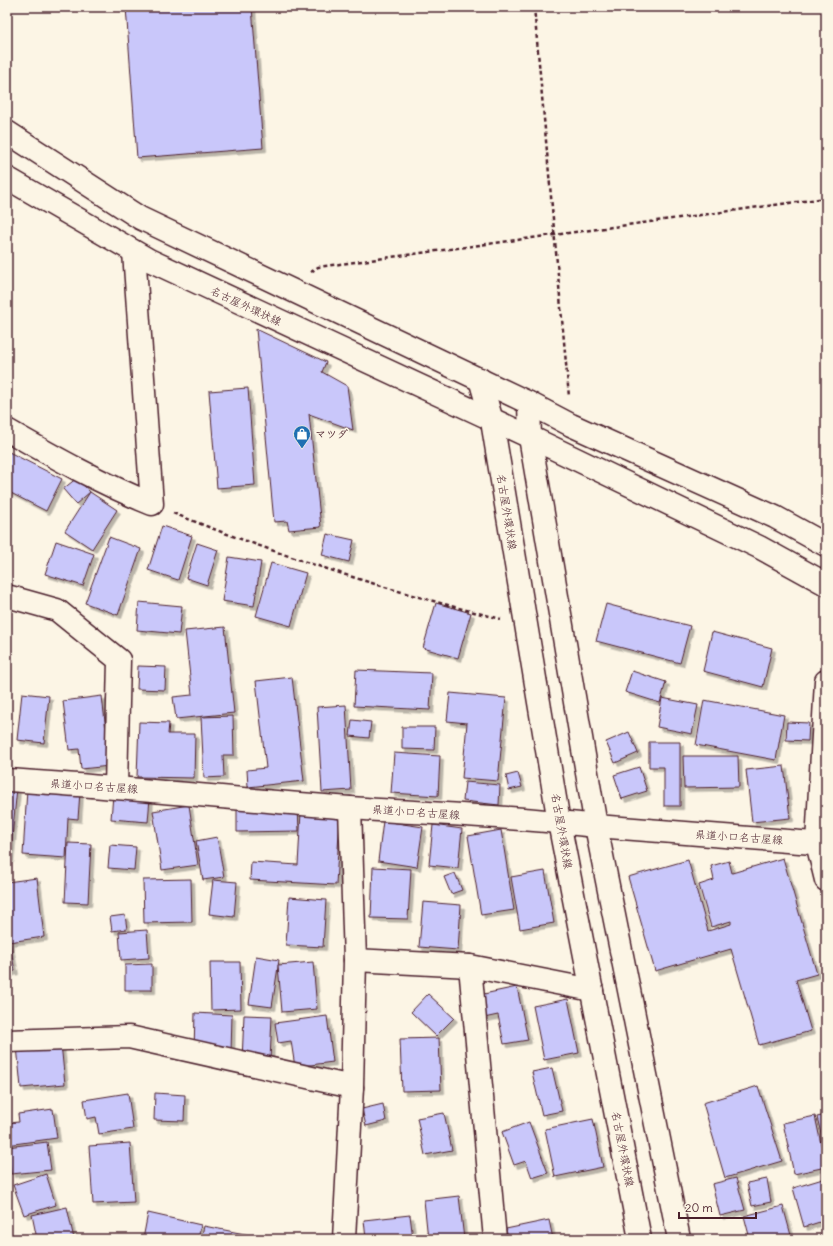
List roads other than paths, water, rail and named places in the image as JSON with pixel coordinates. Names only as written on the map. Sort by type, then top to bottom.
[{"type":"main road","points":[[7,132],[140,218],[480,379],[571,425],[775,517],[826,545]]},
{"type":"main road","name":"名古屋外環状線","points":[[7,178],[149,260],[492,421],[530,437],[759,547],[826,584]]},
{"type":"main road","points":[[7,430],[60,461],[123,493],[152,504],[134,252]]},
{"type":"main road","name":"名古屋外環状線","points":[[480,379],[492,421],[525,626],[559,822],[640,1239]]},
{"type":"main road","points":[[529,403],[530,437],[596,826],[679,1239]]},
{"type":"main road","points":[[7,596],[57,610],[119,660],[116,787]]},
{"type":"main road","points":[[826,681],[822,843],[826,880]]},
{"type":"main road","name":"県道小口名古屋線","points":[[7,780],[116,787],[350,808],[559,822],[822,843]]},
{"type":"main road","points":[[344,1239],[352,1087],[355,960],[350,808]]},
{"type":"main road","points":[[355,960],[470,966],[592,990]]},
{"type":"main road","points":[[470,966],[494,1239]]},
{"type":"main road","points":[[7,1041],[129,1037],[352,1087]]},
{"type":"place","name":"マツダ","points":[[302,449]]}]
